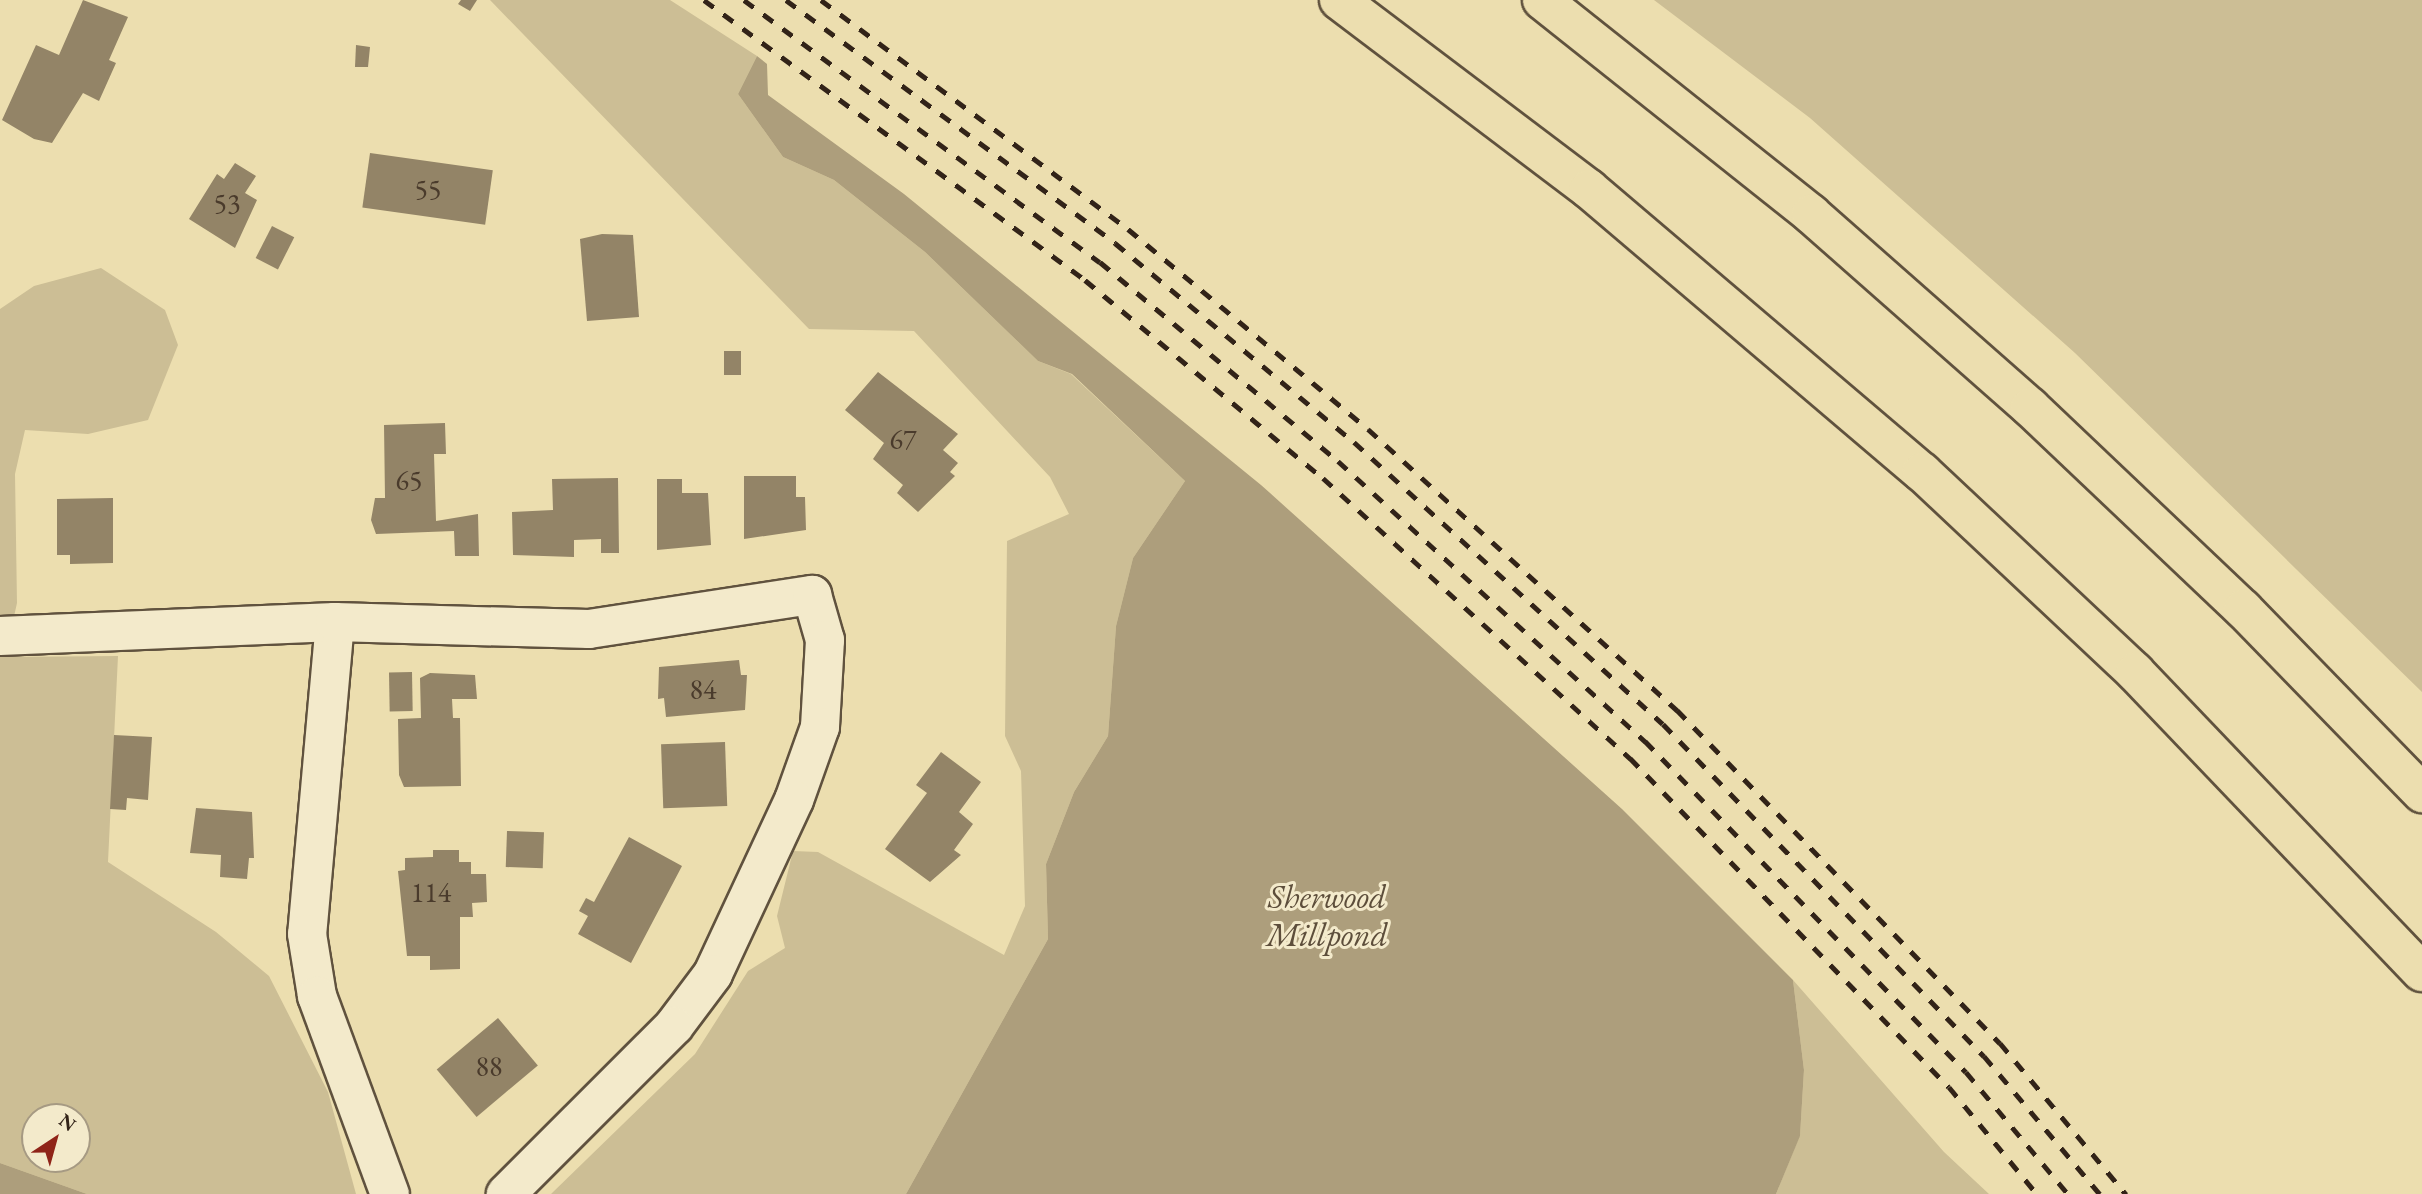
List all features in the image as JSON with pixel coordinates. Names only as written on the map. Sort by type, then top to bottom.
[{"type":"highway","points":[[1339,0],[1589,189],[1922,472],[2135,671],[2422,972]]},
{"type":"highway","points":[[1542,0],[1811,214],[2030,407],[2243,609],[2422,793]]},
{"type":"street","points":[[0,636],[335,622],[589,629],[812,595],[825,640],[820,727],[794,800],[713,974],[674,1026],[506,1194]]},
{"type":"street","points":[[335,622],[306,934],[317,996],[390,1194]]},
{"type":"shaded area","points":[[490,0],[670,0],[757,56],[738,94],[783,157],[834,180],[925,252],[1038,361],[1071,374],[1185,481],[1133,558],[1116,626],[1108,736],[1074,792],[1046,864],[1048,939],[906,1194],[551,1194],[695,1054],[748,971],[785,948],[777,916],[793,851],[818,852],[1004,955],[1025,906],[1021,771],[1005,736],[1007,541],[1069,514],[1050,477],[914,331],[809,329]]},
{"type":"shaded area","points":[[1654,0],[2422,0],[2422,692],[2075,353],[1810,118]]},
{"type":"shaded area","points":[[101,268],[165,310],[178,345],[148,420],[88,434],[25,430],[15,474],[17,603],[5,657],[118,656],[108,862],[216,932],[269,976],[328,1092],[356,1194],[87,1194],[28,1173],[91,1173],[91,1103],[21,1103],[21,1170],[0,1163],[0,309],[34,286]]},
{"type":"shaded area","points":[[1793,980],[1944,1152],[1989,1194],[1776,1194],[1800,1135],[1804,1070]]},
{"type":"water","name":"Sherwood Millpond","points":[[757,56],[767,64],[768,95],[904,194],[1261,485],[1622,809],[1793,980],[1804,1070],[1800,1136],[1776,1194],[906,1194],[1048,939],[1046,864],[1074,792],[1108,736],[1116,626],[1133,558],[1185,481],[1072,374],[1038,361],[925,252],[834,180],[783,157],[738,94]]},
{"type":"water","points":[[0,1163],[21,1170],[21,1173],[28,1173],[87,1194],[0,1194]]},
{"type":"building","points":[[83,0],[128,17],[109,60],[116,63],[99,101],[83,93],[52,143],[34,139],[2,120],[36,45],[59,55]]},
{"type":"building","points":[[461,0],[477,0],[470,11],[458,4]]},
{"type":"building","points":[[356,45],[370,47],[368,67],[355,67]]},
{"type":"building","points":[[370,153],[493,170],[485,225],[362,207]]},
{"type":"building","points":[[235,163],[256,176],[245,193],[257,200],[235,248],[189,219],[217,174],[224,179]]},
{"type":"building","points":[[272,226],[294,237],[278,269],[256,258]]},
{"type":"building","points":[[602,234],[633,235],[639,317],[587,321],[580,239]]},
{"type":"building","points":[[724,351],[741,351],[741,375],[724,375]]},
{"type":"building","points":[[878,372],[958,434],[943,450],[958,463],[950,472],[955,476],[918,512],[897,493],[903,485],[873,459],[884,443],[845,410]]},
{"type":"building","points":[[445,423],[446,454],[434,454],[436,521],[478,514],[479,556],[455,556],[454,531],[376,534],[371,520],[375,498],[385,498],[384,425]]},
{"type":"building","points":[[744,476],[796,476],[796,497],[805,497],[806,530],[744,539]]},
{"type":"building","points":[[618,478],[619,553],[601,553],[601,539],[574,540],[574,557],[513,555],[512,512],[553,510],[552,479]]},
{"type":"building","points":[[657,479],[682,479],[682,493],[708,493],[711,545],[657,550]]},
{"type":"building","points":[[113,498],[113,563],[70,564],[70,555],[57,555],[57,499]]},
{"type":"building","points":[[739,660],[741,675],[747,675],[745,710],[666,717],[664,698],[658,699],[659,667]]},
{"type":"building","points":[[389,672],[412,672],[413,711],[390,711]]},
{"type":"building","points":[[430,673],[475,675],[477,699],[452,699],[453,718],[460,718],[461,786],[404,787],[399,775],[398,719],[421,718],[420,678]]},
{"type":"building","points":[[114,735],[152,737],[148,800],[127,798],[126,810],[110,809]]},
{"type":"building","points":[[725,742],[727,806],[663,808],[661,744]]},
{"type":"building","points":[[941,752],[981,782],[959,812],[973,824],[954,850],[961,855],[930,882],[885,849],[927,793],[916,785]]},
{"type":"building","points":[[196,808],[252,812],[254,858],[249,858],[247,879],[220,877],[221,855],[190,853]]},
{"type":"building","points":[[507,831],[544,832],[543,868],[506,867]]},
{"type":"building","points":[[629,837],[682,866],[631,963],[578,934],[588,916],[579,911],[586,898],[594,902]]},
{"type":"building","points":[[433,850],[459,850],[459,862],[471,862],[471,874],[486,874],[487,902],[472,903],[473,917],[460,917],[460,969],[430,970],[430,956],[407,956],[398,871],[405,870],[405,858],[433,857]]},
{"type":"building","points":[[498,1018],[538,1065],[477,1117],[437,1069]]},
{"type":"railway","points":[[704,0],[1085,280],[1323,478],[1630,758],[1949,1087],[2037,1194]]},
{"type":"railway","points":[[744,0],[1100,262],[1338,461],[1645,741],[1966,1072],[2068,1194]]},
{"type":"railway","points":[[786,0],[1115,243],[1354,442],[1663,724],[1984,1056],[2100,1194]]},
{"type":"railway","points":[[821,0],[1128,229],[1368,429],[1677,710],[2000,1043],[2126,1194]]}]
